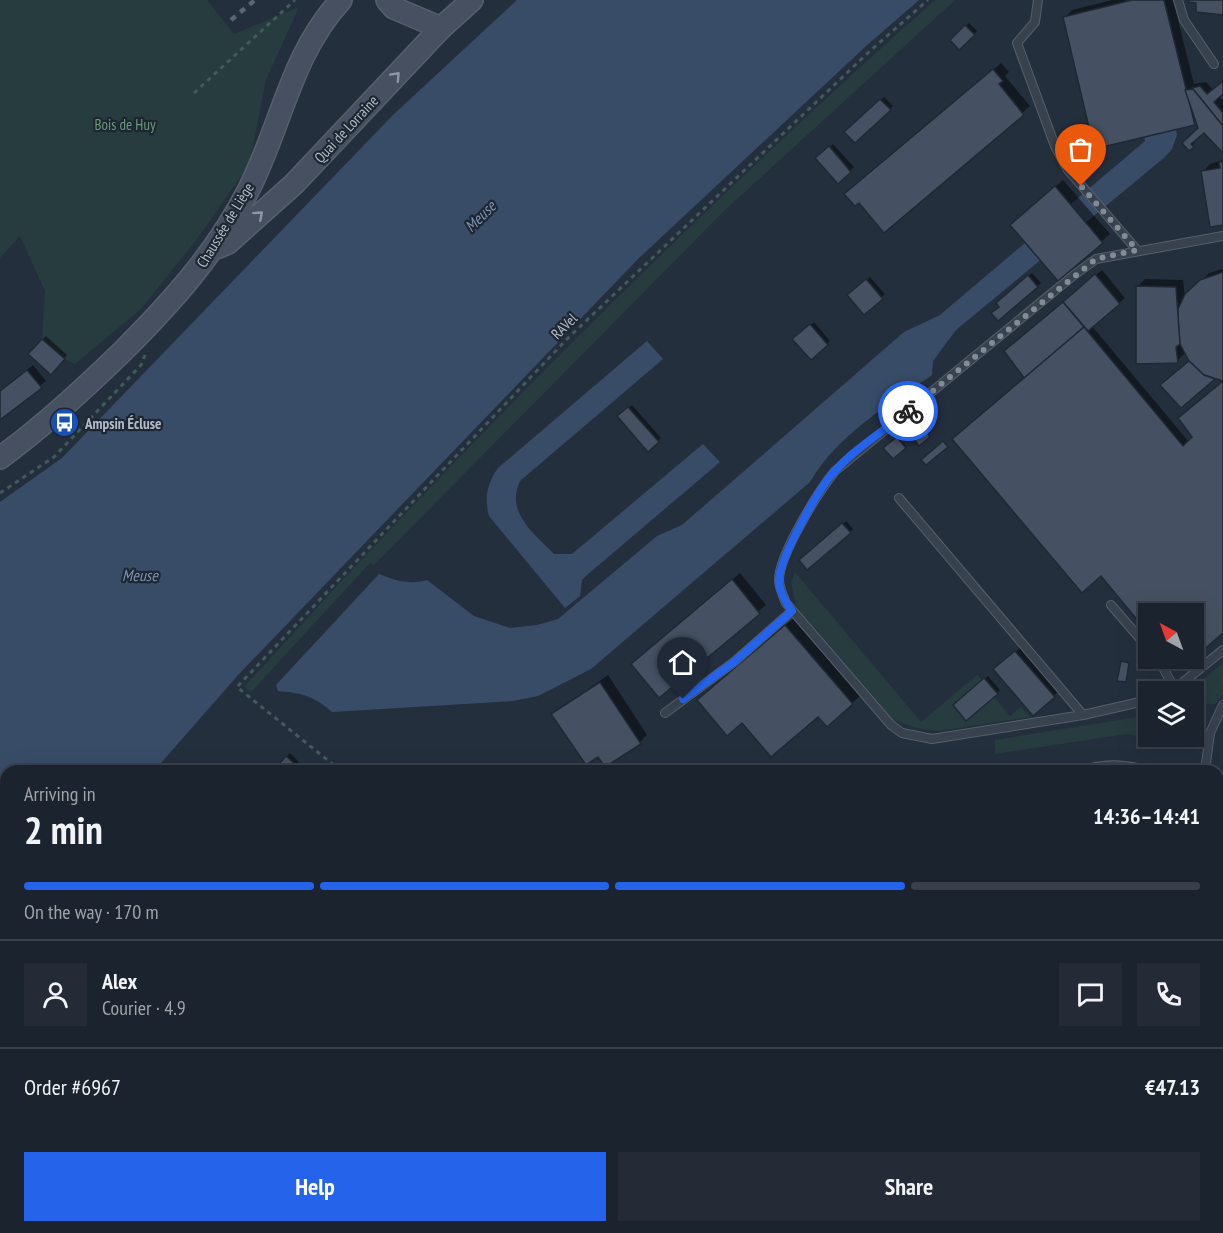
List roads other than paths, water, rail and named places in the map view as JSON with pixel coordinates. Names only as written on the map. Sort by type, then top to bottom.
[{"type":"main road","name":"Chaussée de Liège","points":[[0,458],[33,434],[87,386],[161,312],[213,250],[249,190],[299,61],[330,12],[341,0]]},
{"type":"main road","points":[[387,0],[394,8],[441,28]]},
{"type":"main road","name":"Quai de Lorraine","points":[[213,250],[228,243],[294,184],[441,28],[472,0]]},
{"type":"lane","points":[[1038,0],[1035,22],[1017,43],[1055,146],[1068,170],[1137,250]]},
{"type":"lane","points":[[1178,0],[1184,20],[1214,64]]},
{"type":"lane","points":[[1138,702],[1083,715],[932,739],[902,733],[891,724],[792,611],[786,603],[778,582],[782,564],[818,493],[835,471],[1096,259],[1223,236]]},
{"type":"lane","points":[[899,498],[1083,715]]},
{"type":"lane","points":[[1111,605],[1138,636]]},
{"type":"lane","points":[[664,713],[734,662],[792,611]]},
{"type":"lane","points":[[1185,681],[1223,650]]},
{"type":"lane","points":[[1206,765],[1210,733],[1223,705]]},
{"type":"water","name":"Meuse","points":[[517,0],[919,0],[865,47],[638,259],[239,674],[159,765],[0,765],[0,502],[62,458],[393,115]]},
{"type":"water","points":[[1125,0],[1151,0],[1177,135],[1172,149],[956,330],[933,361],[932,375],[849,435],[821,465],[810,482],[591,669],[538,696],[513,701],[332,712],[307,696],[278,691],[276,685],[379,574],[403,582],[427,580],[474,616],[510,628],[537,625],[558,619],[657,536],[682,525],[904,332],[940,315],[1145,141]]},
{"type":"water","points":[[647,341],[663,359],[520,481],[516,492],[516,503],[524,522],[554,554],[572,554],[703,444],[720,462],[587,575],[582,580],[580,596],[565,608],[489,516],[487,497],[489,485],[498,468]]},
{"type":"railway","points":[[231,20],[255,0]]},
{"type":"place","name":"Ampsin Écluse","points":[[64,423]]},
{"type":"park label","name":"Bois de Huy","points":[[125,124]]}]
